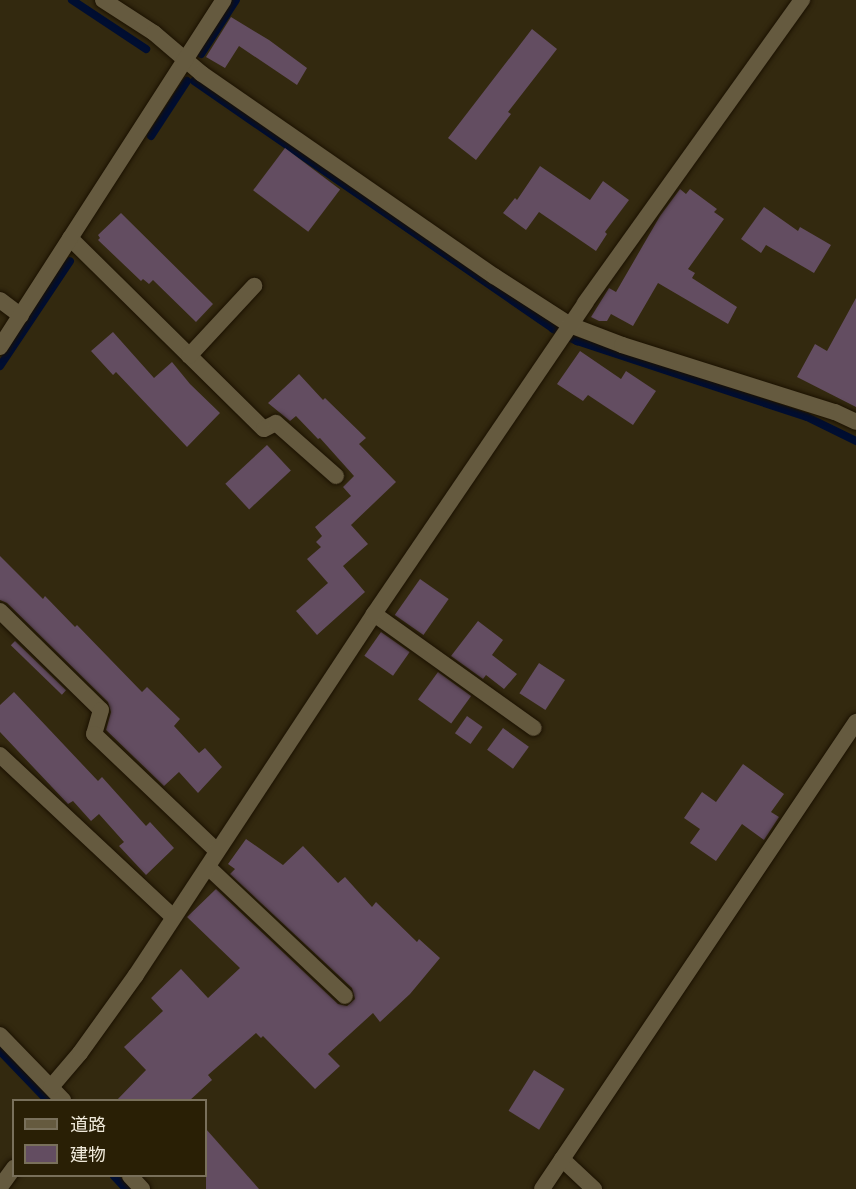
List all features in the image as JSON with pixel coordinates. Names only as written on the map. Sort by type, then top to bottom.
[{"type":"street","points":[[103,0],[154,33],[202,74],[494,276],[566,332],[622,345],[835,412],[856,422]]},
{"type":"street","points":[[0,347],[224,0]]},
{"type":"street","points":[[51,1087],[80,1053],[136,975],[374,614],[566,332],[802,0]]},
{"type":"street","points":[[70,238],[264,429],[276,423],[336,476]]},
{"type":"street","points":[[189,356],[254,286]]},
{"type":"street","points":[[0,300],[21,316]]},
{"type":"street","points":[[0,611],[101,710],[94,734],[218,851]]},
{"type":"street","points":[[374,614],[534,728]]},
{"type":"street","points":[[542,1189],[856,722]]},
{"type":"street","points":[[0,755],[173,917]]},
{"type":"street","points":[[208,867],[345,996]]},
{"type":"street","points":[[0,1035],[61,1099]]},
{"type":"street","points":[[562,1159],[594,1189]]},
{"type":"street","points":[[0,1187],[12,1171]]},
{"type":"street","points":[[131,1177],[142,1189]]},
{"type":"building","points":[[231,17],[269,40],[307,68],[297,85],[239,46],[225,68],[206,57]]},
{"type":"building","points":[[532,29],[557,49],[508,112],[511,114],[476,160],[448,138]]},
{"type":"building","points":[[285,148],[340,190],[308,232],[253,190]]},
{"type":"building","points":[[540,166],[590,200],[603,181],[629,200],[605,232],[607,234],[596,251],[539,212],[526,230],[503,213],[515,198],[517,200]]},
{"type":"building","points":[[680,189],[686,194],[690,189],[717,209],[714,212],[724,219],[688,269],[695,273],[692,278],[737,307],[728,324],[658,283],[633,326],[611,314],[607,321],[599,321],[591,317],[609,288],[616,292],[660,216]]},
{"type":"building","points":[[764,207],[798,231],[800,227],[831,245],[814,273],[766,245],[761,253],[741,239]]},
{"type":"building","points":[[121,213],[213,304],[196,322],[153,280],[149,284],[143,279],[141,281],[98,240],[100,238],[98,235]]},
{"type":"building","points":[[856,298],[856,407],[797,377],[815,344],[827,351]]},
{"type":"building","points":[[113,332],[154,378],[172,362],[190,384],[220,413],[187,447],[116,372],[113,375],[91,351]]},
{"type":"building","points":[[580,351],[621,379],[626,371],[656,391],[633,425],[588,395],[583,401],[557,384]]},
{"type":"building","points":[[299,374],[323,400],[325,398],[366,438],[359,444],[396,482],[351,525],[368,544],[343,566],[365,592],[317,635],[296,611],[328,583],[307,559],[321,547],[316,542],[322,536],[315,527],[351,496],[343,487],[354,476],[320,438],[318,439],[296,416],[290,421],[268,403]]},
{"type":"building","points":[[267,445],[291,471],[249,509],[225,484]]},
{"type":"building","points":[[0,556],[43,599],[45,596],[75,627],[77,625],[142,692],[147,687],[180,719],[174,726],[199,753],[205,748],[222,767],[198,793],[179,772],[164,786],[106,730],[111,712],[108,702],[7,603],[0,600]]},
{"type":"building","points":[[420,579],[449,599],[423,635],[395,615]]},
{"type":"building","points":[[478,621],[503,640],[492,655],[517,674],[504,689],[486,675],[483,679],[451,656]]},
{"type":"building","points":[[381,632],[410,652],[393,676],[364,656]]},
{"type":"building","points":[[15,641],[66,690],[62,695],[11,645]]},
{"type":"building","points":[[539,663],[565,680],[545,710],[519,693]]},
{"type":"building","points":[[438,672],[471,696],[451,724],[418,700]]},
{"type":"building","points":[[14,692],[98,781],[102,777],[146,826],[150,822],[174,848],[146,875],[119,846],[124,842],[99,814],[91,821],[73,801],[68,804],[0,732],[0,705]]},
{"type":"building","points":[[467,716],[483,727],[471,744],[455,733]]},
{"type":"building","points":[[503,728],[529,747],[513,769],[487,750]]},
{"type":"building","points":[[743,764],[784,794],[771,812],[779,817],[764,840],[742,824],[716,861],[690,843],[700,829],[684,818],[702,792],[716,802]]},
{"type":"building","points":[[246,839],[283,865],[303,846],[338,883],[345,877],[372,907],[376,902],[417,942],[419,939],[440,958],[410,994],[380,1022],[373,1013],[328,1054],[340,1066],[315,1089],[263,1036],[261,1038],[256,1033],[208,1075],[212,1080],[191,1099],[118,1099],[146,1070],[124,1047],[163,1011],[151,998],[181,969],[208,998],[240,968],[187,917],[216,889],[338,1004],[347,1006],[355,999],[352,988],[230,874],[235,869],[228,864]]},
{"type":"building","points":[[534,1070],[565,1089],[539,1130],[509,1111]]},
{"type":"building","points":[[207,1130],[259,1189],[206,1189],[207,1177]]},
{"type":"waterway","points":[[72,0],[146,49]]},
{"type":"waterway","points":[[201,54],[236,0]]},
{"type":"waterway","points":[[151,136],[187,81]]},
{"type":"waterway","points":[[194,81],[553,329],[577,341],[807,417],[856,441]]},
{"type":"waterway","points":[[0,366],[70,261]]},
{"type":"waterway","points":[[0,1051],[46,1099]]},
{"type":"waterway","points":[[115,1177],[126,1189]]}]
